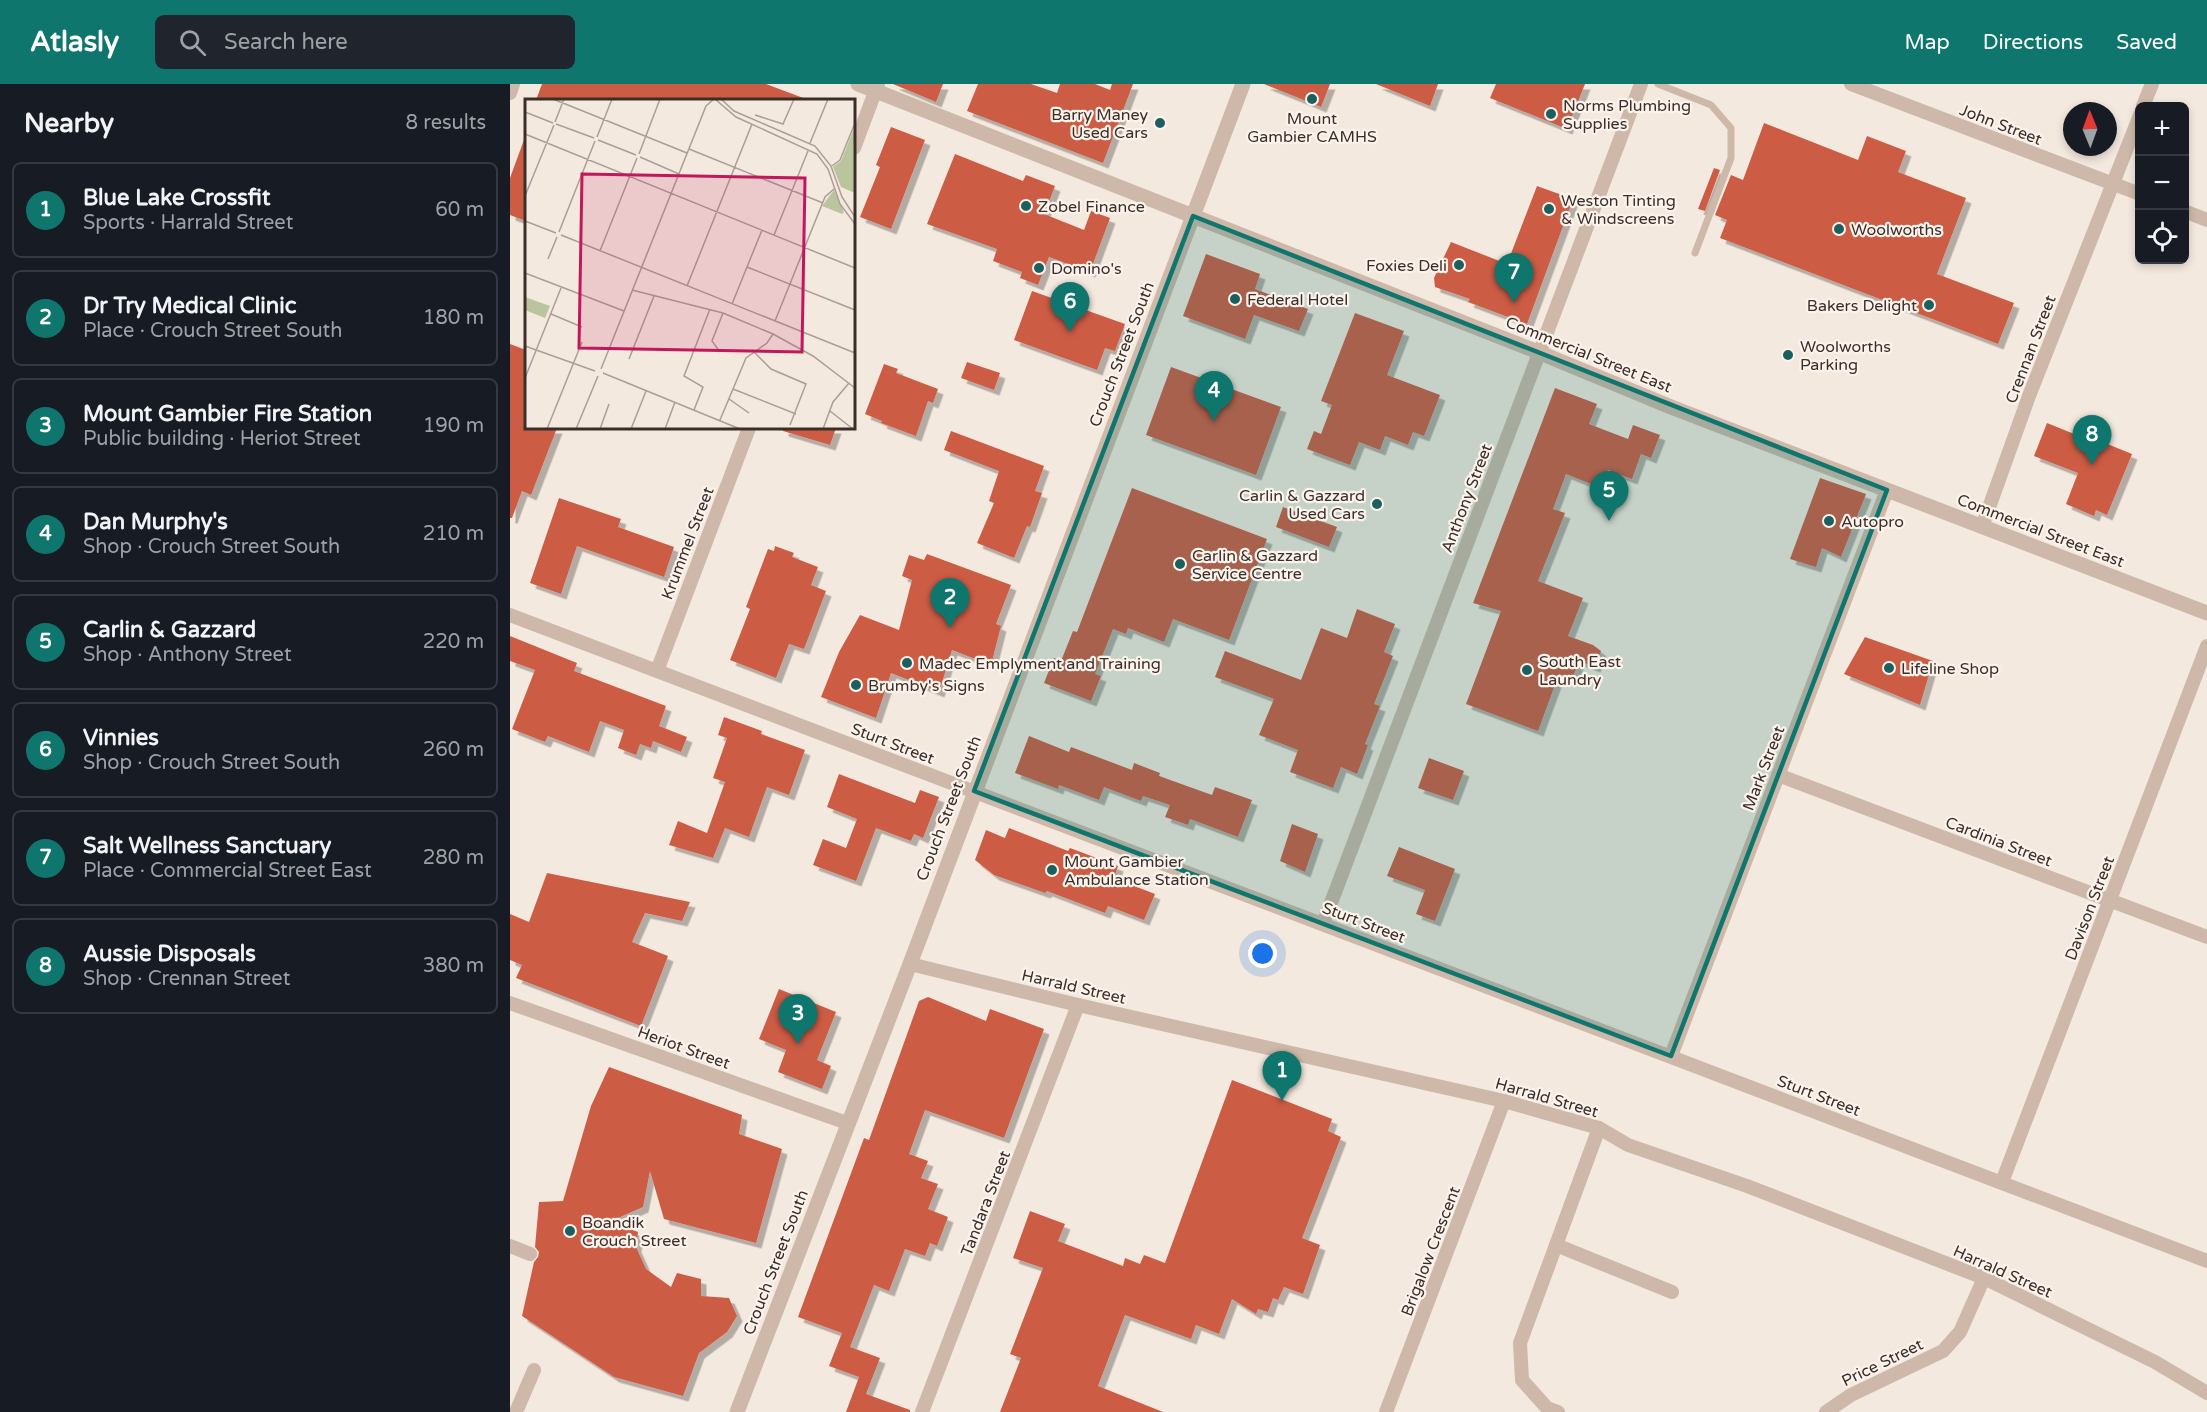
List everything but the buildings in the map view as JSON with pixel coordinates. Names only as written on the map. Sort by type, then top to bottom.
[{"type":"street","points":[[510,93],[513,84]]},
{"type":"street","name":"Commercial Street East","points":[[858,84],[876,87],[1671,407],[2207,613]]},
{"type":"street","name":"Crouch Street South","points":[[737,1412],[910,964],[1243,84]]},
{"type":"street","name":"Anthony Street","points":[[1323,924],[1641,84]]},
{"type":"street","name":"John Street","points":[[1851,84],[2135,192]]},
{"type":"street","points":[[2145,102],[2152,84]]},
{"type":"street","points":[[855,145],[876,87]]},
{"type":"street","name":"Crennan Street","points":[[1982,527],[2030,396],[2135,126]]},
{"type":"street","points":[[2189,214],[2207,220]]},
{"type":"street","name":"Krummel Street","points":[[657,671],[748,429]]},
{"type":"street","name":"Mark Street","points":[[1671,1056],[1887,490]]},
{"type":"street","name":"Sturt Street","points":[[510,615],[2207,1260]]},
{"type":"street","name":"Davison Street","points":[[2002,1182],[2207,646]]},
{"type":"street","name":"Cardinia Street","points":[[1778,775],[2207,937]]},
{"type":"street","name":"Harrald Street","points":[[910,964],[1078,1005],[1504,1101],[1599,1128],[1628,1145],[1747,1186],[1984,1278],[2155,1362],[2207,1392]]},
{"type":"street","name":"Heriot Street","points":[[510,1003],[847,1123]]},
{"type":"street","name":"Tandara Street","points":[[922,1412],[1078,1005]]},
{"type":"street","name":"Brigalow Crescent","points":[[1386,1412],[1504,1101]]},
{"type":"street","points":[[1558,1412],[1547,1408],[1522,1380],[1520,1342],[1599,1128]]},
{"type":"street","points":[[1556,1245],[1672,1292]]},
{"type":"street","points":[[510,1246],[530,1254]]},
{"type":"street","name":"Price Street","points":[[1831,1410],[1851,1395],[1943,1351],[1960,1332],[1984,1278]]},
{"type":"street","points":[[516,1412],[534,1370]]},
{"type":"lane","points":[[1658,84],[1711,105],[1731,128],[1731,158],[1695,253]]},
{"type":"highlighted area","points":[[1193,216],[1887,490],[1671,1056],[974,791]]},
{"type":"place","name":"Mount Gambier CAMHS","points":[[1312,99]]},
{"type":"place","name":"Norms Plumbing Supplies","points":[[1551,114]]},
{"type":"place","name":"Barry Maney Used Cars","points":[[1160,123]]},
{"type":"place","name":"Zobel Finance","points":[[1026,206]]},
{"type":"place","name":"Weston Tinting & Windscreens","points":[[1549,209]]},
{"type":"place","name":"Woolworths","points":[[1839,229]]},
{"type":"place","name":"Foxies Deli","points":[[1459,265]]},
{"type":"place","name":"Domino's","points":[[1039,268]]},
{"type":"place","name":"Federal Hotel","points":[[1235,299]]},
{"type":"place","name":"Salt Wellness Sanctuary","points":[[1514,303]]},
{"type":"place","name":"Bakers Delight","points":[[1929,305]]},
{"type":"place","name":"Vinnies","points":[[1070,332]]},
{"type":"place","name":"Woolworths Parking","points":[[1788,355]]},
{"type":"place","name":"Dan Murphy's","points":[[1214,421]]},
{"type":"place","name":"Aussie Disposals","points":[[2092,465]]},
{"type":"place","name":"Carlin & Gazzard Used Cars","points":[[1377,504]]},
{"type":"place","name":"Carlin & Gazzard","points":[[1609,521]]},
{"type":"place","name":"Autopro","points":[[1829,521]]},
{"type":"place","name":"Carlin & Gazzard Service Centre","points":[[1180,564]]},
{"type":"place","name":"Dr Try Medical Clinic","points":[[950,628]]},
{"type":"place","name":"Madec Emplyment and Training","points":[[907,663]]},
{"type":"place","name":"Lifeline Shop","points":[[1889,668]]},
{"type":"place","name":"South East Laundry","points":[[1527,670]]},
{"type":"place","name":"Brumby's Signs","points":[[856,685]]},
{"type":"place","name":"Mount Gambier Ambulance Station","points":[[1052,870]]},
{"type":"place","name":"Mount Gambier Fire Station","points":[[798,1044]]},
{"type":"place","name":"Blue Lake Crossfit","points":[[1282,1101]]},
{"type":"place","name":"Boandik Crouch Street","points":[[570,1231]]}]
